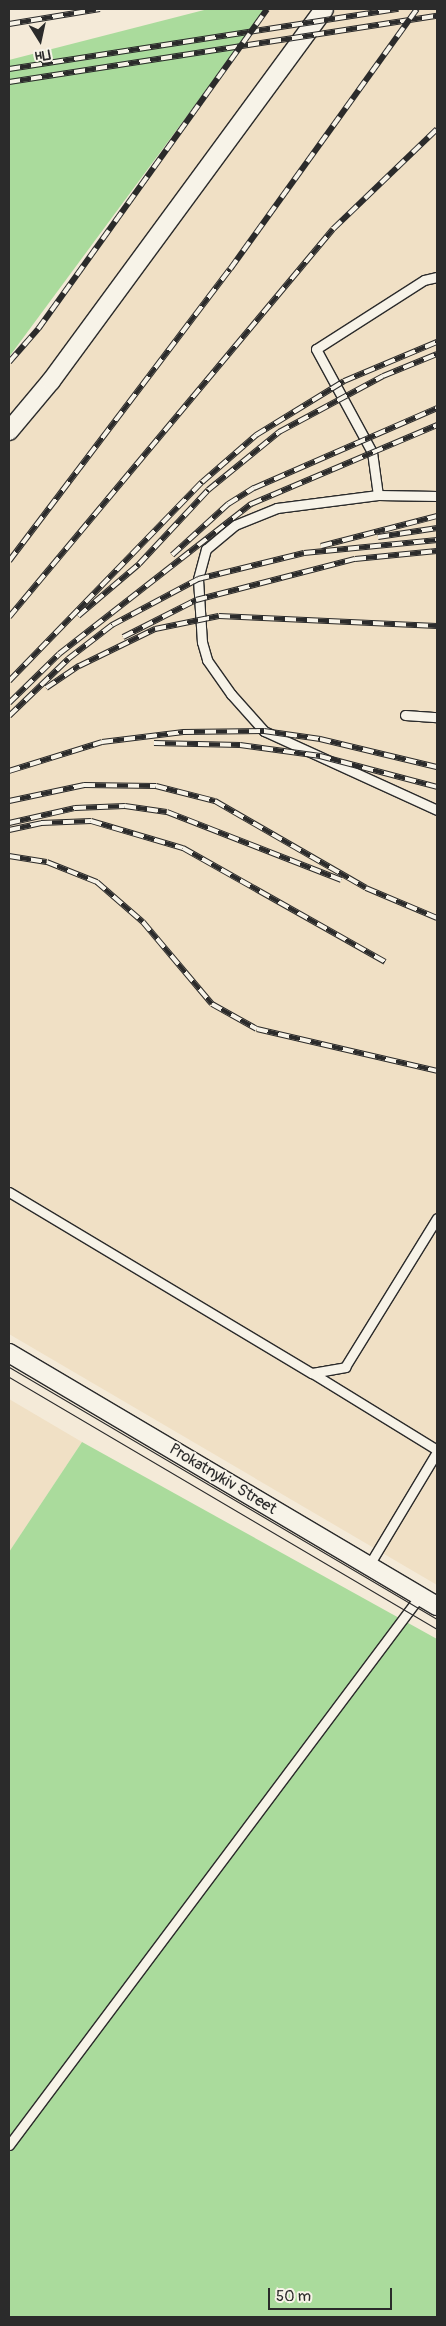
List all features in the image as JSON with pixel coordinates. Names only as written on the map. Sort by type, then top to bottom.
[{"type":"street","points":[[9,431],[51,381],[324,9]]},
{"type":"street","name":"Prokatnykiv Street","points":[[9,1353],[437,1606]]},
{"type":"lane","points":[[378,495],[372,452],[316,349],[424,280],[437,277]]},
{"type":"lane","points":[[437,496],[378,495],[277,508],[235,525],[206,549],[198,578],[202,642],[208,660],[231,694],[264,732],[437,810]]},
{"type":"lane","points":[[405,715],[437,717]]},
{"type":"lane","points":[[9,1192],[312,1373],[437,1451],[369,1565]]},
{"type":"lane","points":[[312,1373],[346,1367],[437,1218]]},
{"type":"lane","points":[[9,2144],[420,1596]]},
{"type":"shaded area","points":[[266,9],[437,9],[437,1585],[9,1334],[9,362],[38,329]]},
{"type":"shaded area","points":[[9,1399],[82,1442],[9,1552]]},
{"type":"green space","points":[[208,9],[266,9],[9,357],[9,60]]},
{"type":"green space","points":[[82,1442],[437,1639],[437,2317],[9,2317],[9,1552]]},
{"type":"tram line","points":[[9,1367],[437,1619]]},
{"type":"tram line","points":[[9,1377],[437,1629]]},
{"type":"railway","points":[[9,24],[100,9]]},
{"type":"railway","points":[[9,362],[38,329],[267,9]]},
{"type":"railway","points":[[9,69],[398,9]]},
{"type":"railway","points":[[9,561],[230,269],[417,9]]},
{"type":"railway","points":[[9,82],[437,16]]},
{"type":"railway","points":[[9,617],[333,229],[437,129]]},
{"type":"railway","points":[[9,681],[202,482],[256,435],[344,381],[437,342]]},
{"type":"railway","points":[[78,616],[139,564],[208,490],[279,432],[383,376],[437,354]]},
{"type":"railway","points":[[172,555],[228,504],[254,488],[437,408]]},
{"type":"railway","points":[[9,703],[59,654],[251,504],[437,425]]},
{"type":"railway","points":[[321,546],[437,516]]},
{"type":"railway","points":[[378,537],[437,528]]},
{"type":"railway","points":[[9,716],[68,659],[112,625],[198,579],[304,553],[437,540]]},
{"type":"railway","points":[[123,637],[196,600],[355,559],[437,551]]},
{"type":"railway","points":[[46,688],[79,666],[155,629],[219,616],[437,626]]},
{"type":"railway","points":[[9,771],[102,742],[183,732],[264,731],[320,739],[437,767]]},
{"type":"railway","points":[[154,743],[240,745],[320,756],[437,787]]},
{"type":"railway","points":[[9,801],[84,785],[156,786],[215,801],[366,888],[437,918]]},
{"type":"railway","points":[[9,823],[75,808],[125,806],[167,812],[341,880]]},
{"type":"railway","points":[[9,830],[41,823],[91,821],[183,848],[385,962]]},
{"type":"railway","points":[[9,856],[47,862],[97,882],[143,922],[212,1004],[257,1029],[437,1071]]}]
